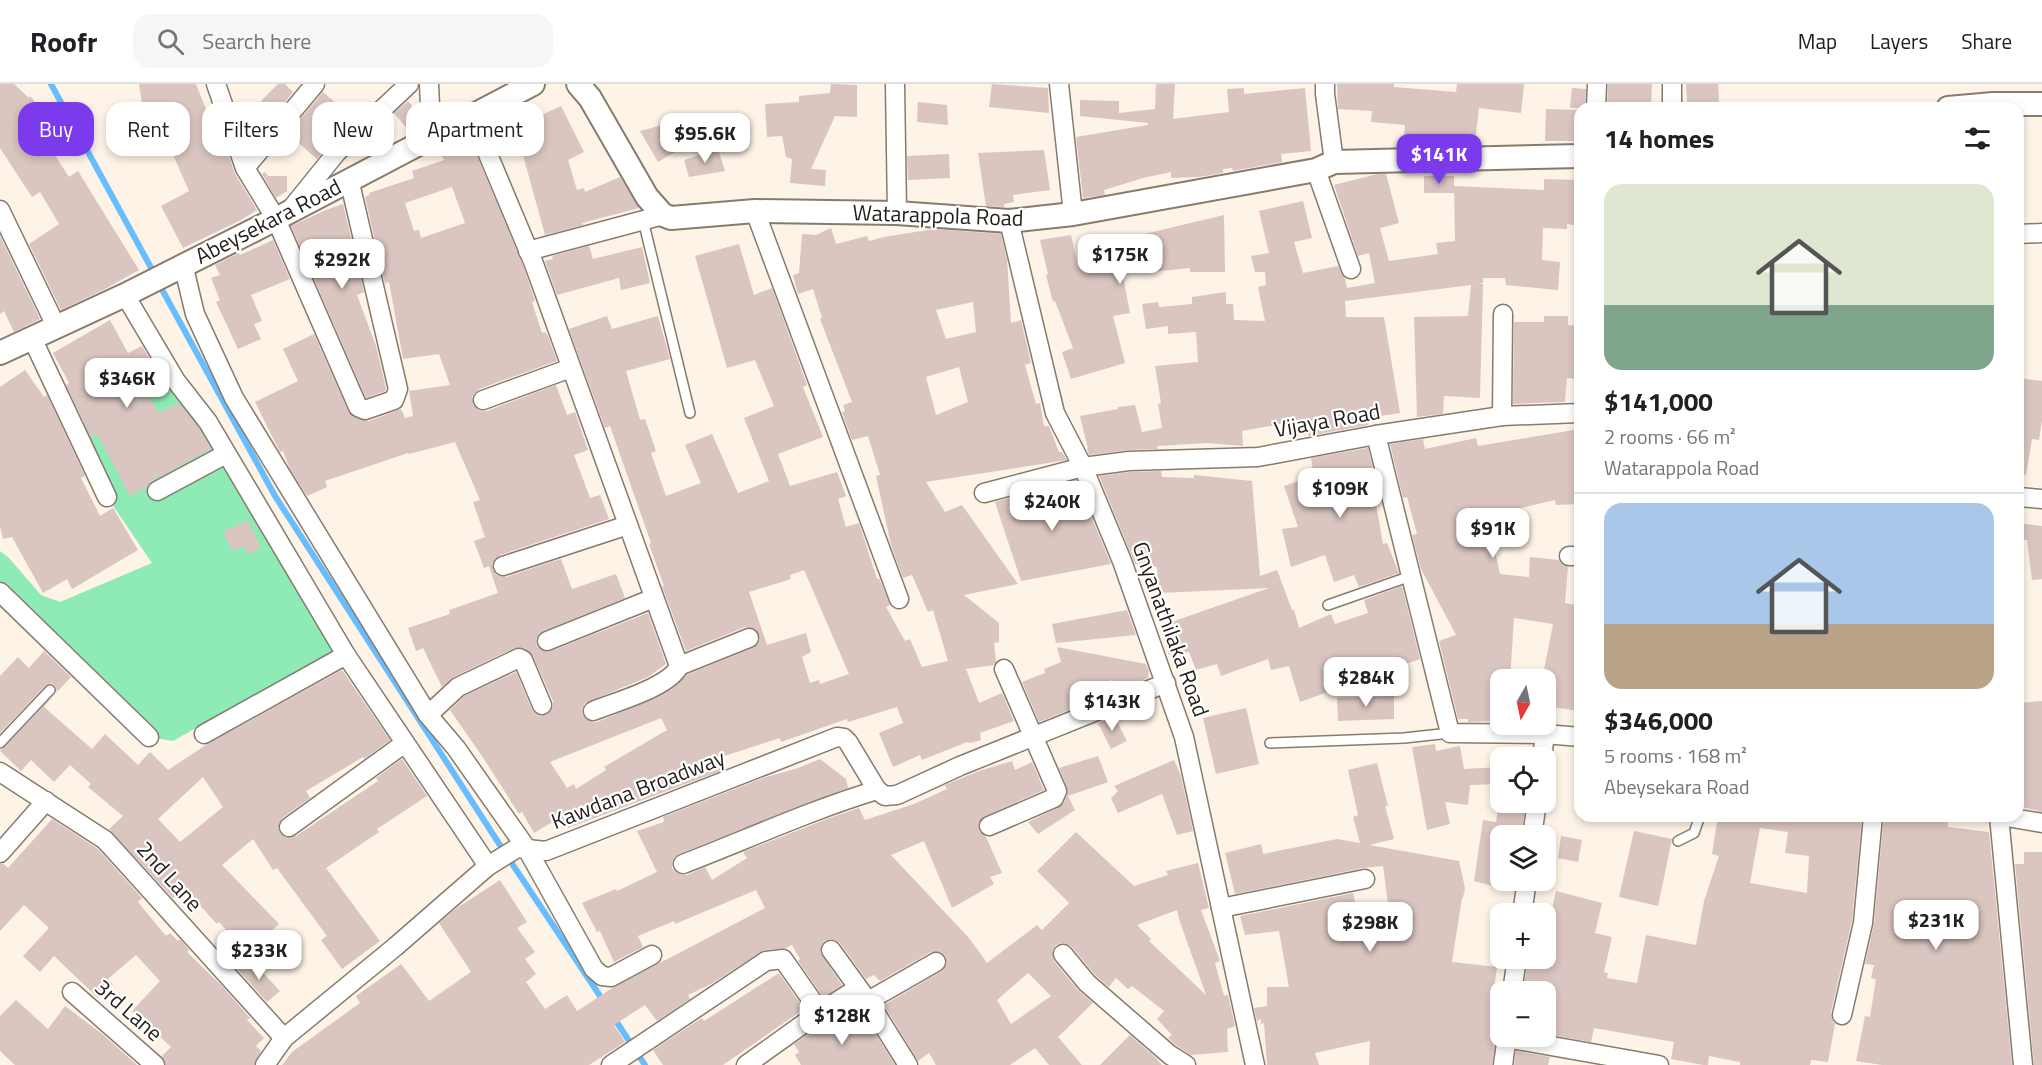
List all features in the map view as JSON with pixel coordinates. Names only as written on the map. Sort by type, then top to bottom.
[{"type":"street","points":[[245,168],[315,84]]},
{"type":"street","points":[[282,216],[338,152],[409,84]]},
{"type":"street","points":[[429,84],[430,102]]},
{"type":"street","name":"Abeysekara Road","points":[[499,102],[533,84]]},
{"type":"street","points":[[528,251],[653,218],[647,197],[590,98],[578,84]]},
{"type":"street","points":[[895,84],[897,213]]},
{"type":"street","points":[[1059,84],[1073,214]]},
{"type":"street","points":[[1325,84],[1325,166],[1351,269]]},
{"type":"street","points":[[1596,102],[1597,84]]},
{"type":"street","points":[[1672,84],[1672,102]]},
{"type":"street","points":[[221,88],[245,168],[282,216],[358,407],[365,410],[394,400],[398,389],[349,179]]},
{"type":"street","points":[[2024,104],[2042,104]]},
{"type":"street","name":"Abeysekara Road","points":[[0,353],[282,216],[406,149]]},
{"type":"street","points":[[489,156],[528,251],[679,666],[676,673],[662,683],[593,711]]},
{"type":"street","name":"Watarappola Road","points":[[653,218],[755,211],[897,213],[1009,221],[1073,214],[1325,166],[1574,156]]},
{"type":"street","points":[[0,210],[57,326]]},
{"type":"street","points":[[755,211],[899,599]]},
{"type":"street","name":"Gnyanathilaka Road","points":[[1009,221],[1055,413],[1083,467],[1122,561],[1184,737],[1221,908],[1251,1064]]},
{"type":"street","points":[[2024,234],[2042,233]]},
{"type":"street","points":[[180,266],[195,314],[234,399],[428,715],[456,748],[522,849],[594,969],[602,976],[611,977],[652,956]]},
{"type":"street","points":[[132,290],[176,381],[208,423],[346,655],[405,743],[494,863]]},
{"type":"street","points":[[1502,416],[1503,314]]},
{"type":"street","points":[[32,338],[107,497]]},
{"type":"street","points":[[483,400],[571,368]]},
{"type":"street","name":"Vijaya Road","points":[[984,493],[1083,467],[1129,460],[1258,457],[1376,435],[1502,416],[1574,413]]},
{"type":"street","points":[[1376,435],[1450,733],[1490,733]]},
{"type":"street","points":[[157,491],[226,454]]},
{"type":"street","points":[[2024,498],[2042,500]]},
{"type":"street","points":[[503,566],[628,525]]},
{"type":"street","points":[[0,592],[149,737]]},
{"type":"street","points":[[547,640],[654,598]]},
{"type":"street","points":[[679,666],[749,638]]},
{"type":"street","points":[[204,734],[346,655]]},
{"type":"street","points":[[428,715],[458,687],[519,658],[524,660],[542,705]]},
{"type":"street","points":[[989,826],[1054,798],[1057,791],[1004,669]]},
{"type":"street","points":[[682,864],[829,805],[877,790],[885,796],[897,795],[960,766],[1166,683]]},
{"type":"street","points":[[1556,735],[1574,736]]},
{"type":"street","name":"Kawdana Broadway","points":[[522,849],[546,852],[837,738],[844,738],[848,742],[877,790]]},
{"type":"street","points":[[289,828],[405,743]]},
{"type":"street","name":"2nd Lane","points":[[0,772],[105,840],[284,1038]]},
{"type":"street","points":[[0,853],[46,801]]},
{"type":"street","points":[[2024,820],[2042,823]]},
{"type":"street","points":[[1842,1015],[1863,923],[1872,822]]},
{"type":"street","points":[[2001,822],[2023,1065]]},
{"type":"street","points":[[265,1065],[284,1038],[494,863],[522,849]]},
{"type":"street","points":[[1221,908],[1365,879]]},
{"type":"street","points":[[831,950],[908,1065]]},
{"type":"street","points":[[1063,954],[1087,983],[1170,1056],[1186,1065]]},
{"type":"street","points":[[616,1061],[766,961],[783,959],[820,1012]]},
{"type":"street","points":[[746,1065],[820,1012],[936,962]]},
{"type":"street","name":"3rd Lane","points":[[72,992],[155,1065]]},
{"type":"street","points":[[1556,1046],[1659,1065]]},
{"type":"street","points":[[1503,1065],[1506,1047]]},
{"type":"lane","points":[[653,218],[664,315],[690,413]]},
{"type":"lane","points":[[1328,605],[1410,576]]},
{"type":"lane","points":[[0,743],[50,690]]},
{"type":"lane","points":[[1270,743],[1404,738],[1450,733]]},
{"type":"lane","points":[[1678,842],[1694,833],[1698,822]]},
{"type":"green space","points":[[171,383],[205,424],[337,649],[173,741],[149,737],[0,592],[0,551],[9,558],[41,595],[60,602],[152,563],[107,497],[75,428],[129,400]]},
{"type":"building","points":[[0,84],[14,84],[35,102],[18,102],[18,156],[55,156],[69,177],[78,171],[139,270],[61,310],[29,244],[59,224],[40,192],[32,197],[0,148]]},
{"type":"building","points":[[139,84],[196,84],[203,102],[202,156],[229,156],[235,174],[257,210],[183,248],[161,206],[189,191],[174,156],[190,156],[190,102],[142,102]]},
{"type":"building","points":[[278,84],[285,84],[293,92],[285,102],[261,101]]},
{"type":"building","points":[[831,84],[857,85],[857,117],[835,116],[811,169],[826,170],[825,186],[790,183],[792,159],[786,157],[782,136],[767,137],[765,104],[799,102],[799,96],[830,93]]},
{"type":"building","points":[[992,84],[1048,88],[1049,113],[989,107]]},
{"type":"building","points":[[1156,84],[1175,84],[1173,119],[1229,112],[1227,89],[1244,88],[1244,94],[1305,88],[1311,151],[1281,154],[1282,162],[1233,171],[1232,168],[1223,169],[1223,173],[1199,177],[1171,178],[1171,172],[1104,190],[1105,195],[1083,198],[1076,137],[1148,125],[1148,123],[1080,116],[1080,100],[1119,101],[1119,113],[1155,109]]},
{"type":"building","points":[[1337,84],[1394,84],[1394,87],[1456,92],[1457,84],[1524,84],[1521,113],[1479,108],[1475,143],[1451,141],[1451,138],[1404,135],[1405,125],[1371,122],[1372,111],[1338,109]]},
{"type":"building","points":[[1608,84],[1652,84],[1651,102],[1607,102]]},
{"type":"building","points":[[1686,84],[1718,84],[1719,102],[1687,102]]},
{"type":"building","points":[[1572,88],[1586,89],[1585,102],[1574,102],[1574,108],[1570,108]]},
{"type":"building","points":[[323,92],[335,102],[315,102]]},
{"type":"building","points":[[918,102],[947,105],[948,125],[917,122]]},
{"type":"building","points":[[406,103],[406,127],[394,113]]},
{"type":"building","points":[[312,105],[312,155],[300,144],[300,120]]},
{"type":"building","points":[[561,106],[584,152],[568,160],[577,190],[584,188],[585,192],[620,177],[639,208],[545,235],[523,156],[544,156],[544,114]]},
{"type":"building","points":[[1546,109],[1574,110],[1574,141],[1545,141]]},
{"type":"building","points":[[666,124],[680,149],[658,162],[640,131]]},
{"type":"building","points":[[718,149],[725,171],[689,177],[684,160]]},
{"type":"building","points":[[1044,150],[1050,190],[1013,195],[1014,202],[1004,204],[1004,207],[986,206],[978,153]]},
{"type":"building","points":[[949,154],[950,178],[908,180],[907,156]]},
{"type":"building","points":[[442,156],[477,156],[524,268],[542,333],[545,332],[548,336],[557,361],[479,389],[472,397],[473,404],[480,411],[487,411],[556,385],[567,415],[575,412],[588,450],[574,455],[590,498],[600,495],[609,519],[500,555],[492,563],[493,570],[496,575],[506,577],[561,559],[572,589],[616,574],[625,598],[543,631],[536,639],[537,646],[545,652],[551,651],[648,613],[666,664],[648,677],[585,703],[582,714],[591,722],[597,722],[658,697],[672,689],[686,675],[753,648],[760,639],[756,630],[745,627],[686,651],[662,586],[664,586],[649,544],[651,543],[610,426],[605,428],[569,329],[607,316],[612,329],[658,316],[670,359],[626,371],[640,420],[645,419],[656,451],[651,453],[666,496],[701,483],[685,445],[712,434],[738,493],[769,481],[744,418],[774,406],[755,360],[727,368],[695,256],[739,244],[754,295],[772,288],[807,385],[803,387],[823,437],[778,454],[790,486],[837,472],[846,496],[838,499],[846,527],[859,523],[877,579],[879,578],[890,605],[886,607],[905,641],[910,639],[922,667],[948,661],[933,610],[928,612],[912,575],[903,578],[891,545],[876,476],[880,475],[868,436],[852,440],[842,412],[845,411],[843,405],[852,402],[820,319],[822,318],[813,289],[798,294],[793,275],[799,273],[802,234],[816,235],[831,228],[836,244],[867,236],[869,241],[934,229],[1001,234],[1007,260],[1011,323],[1021,320],[1031,363],[1025,365],[1036,404],[1040,403],[1044,426],[1049,426],[1059,452],[1062,452],[1067,460],[926,482],[945,512],[962,505],[1018,584],[964,595],[999,623],[999,642],[994,643],[996,661],[994,665],[966,669],[979,703],[1002,693],[1014,721],[980,733],[981,740],[967,742],[922,760],[920,755],[893,767],[879,733],[903,723],[897,707],[848,722],[847,719],[781,742],[780,738],[718,758],[723,770],[568,828],[561,817],[534,833],[522,812],[519,814],[450,710],[464,696],[516,672],[532,710],[540,716],[547,715],[553,707],[553,701],[533,656],[524,648],[515,648],[453,677],[442,687],[423,648],[416,651],[408,628],[450,614],[449,610],[498,593],[489,566],[484,568],[474,541],[485,537],[473,502],[480,500],[455,442],[408,453],[325,481],[327,487],[307,496],[290,469],[283,451],[280,452],[255,402],[298,381],[283,349],[314,334],[348,411],[361,420],[369,421],[401,409],[405,418],[413,416],[409,391],[450,385],[439,354],[403,359],[389,282],[385,284],[365,197],[369,193],[414,178],[412,171],[444,160]],"holes":[[[452,187],[465,223],[421,238],[419,230],[414,231],[405,203]],[[973,302],[976,332],[946,339],[936,310]],[[959,367],[968,402],[936,415],[926,377]],[[804,570],[849,674],[820,684],[819,680],[810,683],[802,657],[811,652],[806,633],[767,645],[749,592],[791,579],[790,575]],[[661,718],[667,730],[604,767],[606,770],[576,789],[574,784],[567,788],[550,762]]]},
{"type":"building","points":[[265,172],[268,176],[287,176],[287,191],[276,198],[262,174]]},
{"type":"building","points":[[1377,174],[1386,174],[1399,223],[1380,228],[1389,261],[1438,254],[1436,243],[1455,241],[1454,186],[1544,190],[1544,179],[1574,180],[1574,225],[1567,224],[1567,229],[1543,228],[1542,260],[1560,262],[1558,290],[1506,285],[1505,278],[1483,278],[1483,283],[1477,284],[1483,284],[1480,398],[1444,396],[1443,414],[1417,417],[1414,317],[1468,316],[1471,285],[1345,301],[1346,317],[1384,317],[1400,413],[1367,418],[1368,425],[1308,436],[1308,434],[1288,437],[1286,423],[1242,431],[1243,446],[1208,443],[1157,446],[1158,449],[1089,455],[1080,416],[1135,405],[1142,432],[1162,428],[1158,404],[1161,403],[1155,366],[1198,362],[1196,332],[1168,334],[1168,326],[1146,329],[1142,304],[1158,302],[1159,307],[1192,304],[1192,297],[1226,292],[1226,304],[1233,304],[1234,320],[1265,321],[1258,287],[1266,285],[1265,272],[1255,272],[1251,256],[1269,253],[1259,211],[1303,201],[1312,238],[1294,242],[1303,273],[1338,266],[1345,278],[1347,288],[1375,283],[1369,253],[1358,256],[1334,185]]},
{"type":"building","points":[[1424,176],[1454,176],[1454,193],[1424,193]]},
{"type":"building","points":[[343,204],[364,292],[357,295],[376,346],[386,388],[385,391],[366,398],[291,226]]},
{"type":"building","points":[[1224,215],[1225,272],[1190,272],[1190,268],[1122,272],[1130,313],[1113,316],[1125,363],[1071,379],[1062,352],[1073,348],[1055,301],[1053,302],[1040,240],[1071,235],[1078,266],[1133,254],[1132,237]]},
{"type":"building","points":[[0,236],[40,319],[14,332],[4,311],[0,314]]},
{"type":"building","points":[[273,240],[290,279],[251,295],[262,321],[254,324],[261,339],[238,349],[216,302],[220,300],[211,278],[220,275],[215,265]]},
{"type":"building","points":[[589,246],[593,259],[642,247],[650,283],[621,290],[619,278],[557,295],[545,261],[553,259],[552,256]]},
{"type":"building","points":[[1544,316],[1568,316],[1568,325],[1574,326],[1574,379],[1567,378],[1565,402],[1513,404],[1514,322],[1544,322]]},
{"type":"building","points":[[110,320],[128,353],[142,346],[159,374],[142,383],[158,413],[179,403],[198,427],[211,449],[152,481],[147,487],[130,496],[97,434],[91,437],[66,385],[69,383],[53,353]]},
{"type":"building","points":[[25,370],[44,397],[47,395],[85,476],[81,478],[100,516],[113,508],[138,550],[72,589],[67,579],[43,593],[12,537],[3,539],[0,526],[0,387]]},
{"type":"building","points":[[2024,379],[2042,381],[2042,420],[2039,440],[2032,439],[2026,475],[2024,475]]},
{"type":"building","points":[[1574,430],[1574,504],[1556,505],[1555,500],[1517,509],[1517,538],[1492,537],[1500,574],[1529,577],[1530,557],[1559,560],[1568,567],[1565,603],[1574,605],[1574,710],[1556,708],[1556,669],[1544,669],[1553,624],[1514,618],[1511,669],[1490,669],[1490,721],[1468,722],[1468,719],[1458,719],[1439,641],[1456,635],[1421,569],[1412,535],[1417,534],[1407,497],[1403,498],[1390,444],[1423,439],[1425,449],[1476,438],[1478,446]]},
{"type":"building","points":[[1368,448],[1381,502],[1376,504],[1383,544],[1387,543],[1399,573],[1359,587],[1354,575],[1334,582],[1325,555],[1291,567],[1282,529],[1298,527],[1284,486],[1314,476],[1311,458]]},
{"type":"building","points":[[1161,471],[1162,477],[1194,478],[1194,475],[1252,481],[1260,576],[1277,570],[1299,628],[1331,614],[1335,624],[1368,613],[1364,600],[1402,586],[1420,659],[1300,702],[1289,666],[1271,670],[1268,659],[1221,676],[1217,664],[1196,670],[1189,652],[1169,655],[1160,626],[1269,588],[1159,593],[1157,567],[1135,564],[1099,476]]},
{"type":"building","points":[[1076,480],[1111,564],[1021,581],[995,502]]},
{"type":"building","points":[[248,520],[261,548],[248,554],[244,546],[232,551],[223,532]]},
{"type":"building","points":[[2024,524],[2042,526],[2042,579],[2032,580],[2027,540],[2024,540]]},
{"type":"building","points":[[1127,610],[1136,635],[1056,643],[1052,624]]},
{"type":"building","points":[[1057,647],[1146,664],[1149,671],[1148,678],[1132,685],[1110,680],[1113,690],[1102,694],[1104,696],[1039,722],[1022,682],[1045,673],[1044,669],[1061,662]]},
{"type":"building","points":[[44,651],[71,677],[55,694],[57,691],[55,686],[51,683],[46,685],[0,733],[0,676],[18,657],[29,668]]},
{"type":"building","points":[[342,670],[390,740],[364,759],[363,757],[306,791],[310,798],[282,818],[278,828],[285,837],[296,836],[378,781],[376,778],[402,759],[427,796],[377,829],[379,832],[326,868],[380,941],[342,969],[321,940],[327,936],[277,868],[273,870],[253,839],[222,865],[279,924],[247,953],[184,888],[173,898],[109,829],[123,816],[88,787],[91,784],[70,765],[54,782],[31,760],[21,771],[0,751],[54,695],[44,707],[92,749],[105,734],[138,765],[150,752],[168,770],[206,745]],"holes":[[[203,777],[223,807],[180,842],[158,819]]]},
{"type":"building","points":[[1394,696],[1394,719],[1338,721],[1337,698]]},
{"type":"building","points":[[2042,701],[2042,812],[2024,808],[2024,702]]},
{"type":"building","points":[[1246,708],[1259,764],[1216,774],[1203,718]]},
{"type":"building","points":[[1114,716],[1127,741],[1111,749],[1098,723]]},
{"type":"building","points":[[1435,744],[1436,751],[1460,746],[1464,769],[1490,768],[1490,784],[1470,785],[1468,805],[1445,802],[1450,824],[1427,830],[1412,747]]},
{"type":"building","points":[[1098,756],[1108,782],[1068,796],[1075,810],[1038,834],[1028,822],[1058,808],[1064,803],[1067,795],[1067,787],[1059,768]]},
{"type":"building","points":[[820,759],[846,779],[848,788],[679,854],[672,862],[672,868],[681,875],[687,875],[705,867],[712,880],[747,858],[743,852],[832,817],[859,808],[865,820],[914,804],[947,789],[945,785],[979,771],[1012,761],[1015,770],[1032,762],[1044,790],[985,816],[978,824],[979,831],[986,837],[1002,873],[990,877],[994,884],[952,908],[924,841],[891,855],[969,938],[987,963],[1037,925],[1042,930],[1069,903],[1037,871],[1076,832],[1134,886],[1168,875],[1166,871],[1198,863],[1209,908],[1201,910],[1220,961],[1215,963],[1224,996],[1228,995],[1235,1026],[1227,1029],[1228,1052],[1191,1055],[1177,1046],[1168,1038],[1172,1035],[1157,1019],[1164,1011],[1132,986],[1128,989],[1116,978],[1109,987],[1095,975],[1071,946],[1062,943],[1056,945],[1053,950],[1054,961],[1078,990],[1093,1003],[1058,1037],[1082,1065],[1049,1065],[1035,1048],[1010,1065],[936,1065],[929,1053],[918,1061],[884,1005],[942,971],[947,963],[945,956],[941,952],[931,952],[880,981],[874,975],[866,979],[840,943],[830,939],[824,941],[820,952],[842,985],[823,997],[798,961],[800,959],[792,945],[786,948],[764,950],[711,984],[688,995],[690,999],[657,1021],[645,1005],[614,1025],[625,1042],[589,1065],[282,1065],[292,1052],[360,1003],[356,996],[401,964],[429,1001],[471,972],[439,923],[457,908],[500,880],[527,922],[517,928],[535,952],[525,959],[536,974],[526,982],[545,1009],[567,995],[577,1011],[614,987],[765,908],[756,890],[675,924],[674,921],[638,936],[643,947],[614,962],[600,931],[597,932],[582,903],[616,889],[617,891],[657,872],[637,831],[664,822],[663,817],[763,778]],"holes":[[[1177,910],[1180,922],[1206,995],[1149,941],[1151,939],[1137,925]],[[1028,973],[1051,996],[1011,1024],[997,1000]]]},
{"type":"building","points":[[1174,760],[1181,776],[1193,831],[1177,835],[1162,794],[1118,813],[1111,798],[1118,791],[1114,786]]},
{"type":"building","points":[[1377,763],[1394,839],[1369,845],[1459,861],[1465,888],[1452,962],[1497,969],[1495,981],[1490,981],[1490,1047],[1495,1047],[1492,1065],[1369,1065],[1370,1041],[1315,1053],[1319,1065],[1267,1065],[1264,1023],[1261,1024],[1261,1019],[1257,1021],[1254,1008],[1267,1006],[1267,987],[1289,987],[1279,931],[1245,935],[1240,916],[1353,893],[1362,930],[1390,919],[1383,866],[1235,894],[1225,853],[1261,844],[1263,854],[1337,839],[1360,843],[1353,817],[1358,815],[1348,770]]},
{"type":"building","points":[[1497,813],[1524,813],[1523,825],[1490,825],[1490,885],[1474,881],[1483,820],[1496,822]]},
{"type":"building","points":[[52,819],[98,849],[142,898],[138,902],[166,936],[170,933],[178,941],[180,939],[189,950],[187,952],[222,986],[250,1018],[247,1020],[264,1038],[256,1046],[261,1051],[254,1065],[166,1065],[162,1056],[171,1047],[132,1011],[160,981],[136,955],[108,979],[113,984],[98,998],[54,956],[40,972],[23,956],[49,928],[24,905],[0,931],[0,864],[8,868]]},
{"type":"building","points":[[1717,822],[1861,822],[1852,921],[1831,1012],[1835,1024],[1828,1062],[1811,1060],[1810,1065],[1740,1065],[1740,1062],[1709,1056],[1708,1065],[1703,1065],[1671,1059],[1674,1042],[1594,1028],[1591,1042],[1556,1036],[1556,981],[1525,981],[1526,969],[1556,969],[1556,903],[1553,903],[1556,891],[1602,903],[1595,933],[1612,937],[1604,972],[1608,973],[1607,978],[1637,983],[1646,935],[1696,945],[1704,901],[1719,856],[1712,854]],"holes":[[[1760,828],[1788,832],[1785,853],[1809,856],[1807,893],[1750,883]]]},
{"type":"building","points":[[1883,822],[1948,822],[1948,827],[1989,832],[2012,1065],[1882,1065],[1856,1061],[1865,1016],[1870,1017],[1876,979],[1871,978],[1874,965],[1865,964],[1874,924]]},
{"type":"building","points":[[1634,831],[1672,839],[1658,906],[1619,897]]},
{"type":"building","points":[[1561,836],[1582,840],[1578,862],[1558,858]]},
{"type":"building","points":[[2024,852],[2042,852],[2042,1065],[2034,1065],[2015,864],[2024,864]]},
{"type":"building","points":[[250,959],[280,991],[267,1002],[238,970]]},
{"type":"building","points":[[779,973],[804,1009],[723,1065],[663,1065],[653,1050],[702,1018],[704,1021]]},
{"type":"building","points":[[16,1000],[48,1029],[65,1006],[101,1033],[137,1065],[15,1065],[0,1051],[0,1016]]},
{"type":"building","points":[[842,1011],[855,1034],[870,1025],[895,1065],[801,1065],[795,1055],[799,1052],[794,1044]]},
{"type":"building","points":[[1130,1035],[1156,1058],[1162,1065],[1100,1065]]},
{"type":"building","points":[[1516,1051],[1550,1057],[1548,1065],[1514,1065]]},
{"type":"waterway","points":[[51,84],[155,275]]},
{"type":"waterway","points":[[159,284],[275,496],[604,1002]]},
{"type":"waterway","points":[[614,1018],[645,1065]]}]
